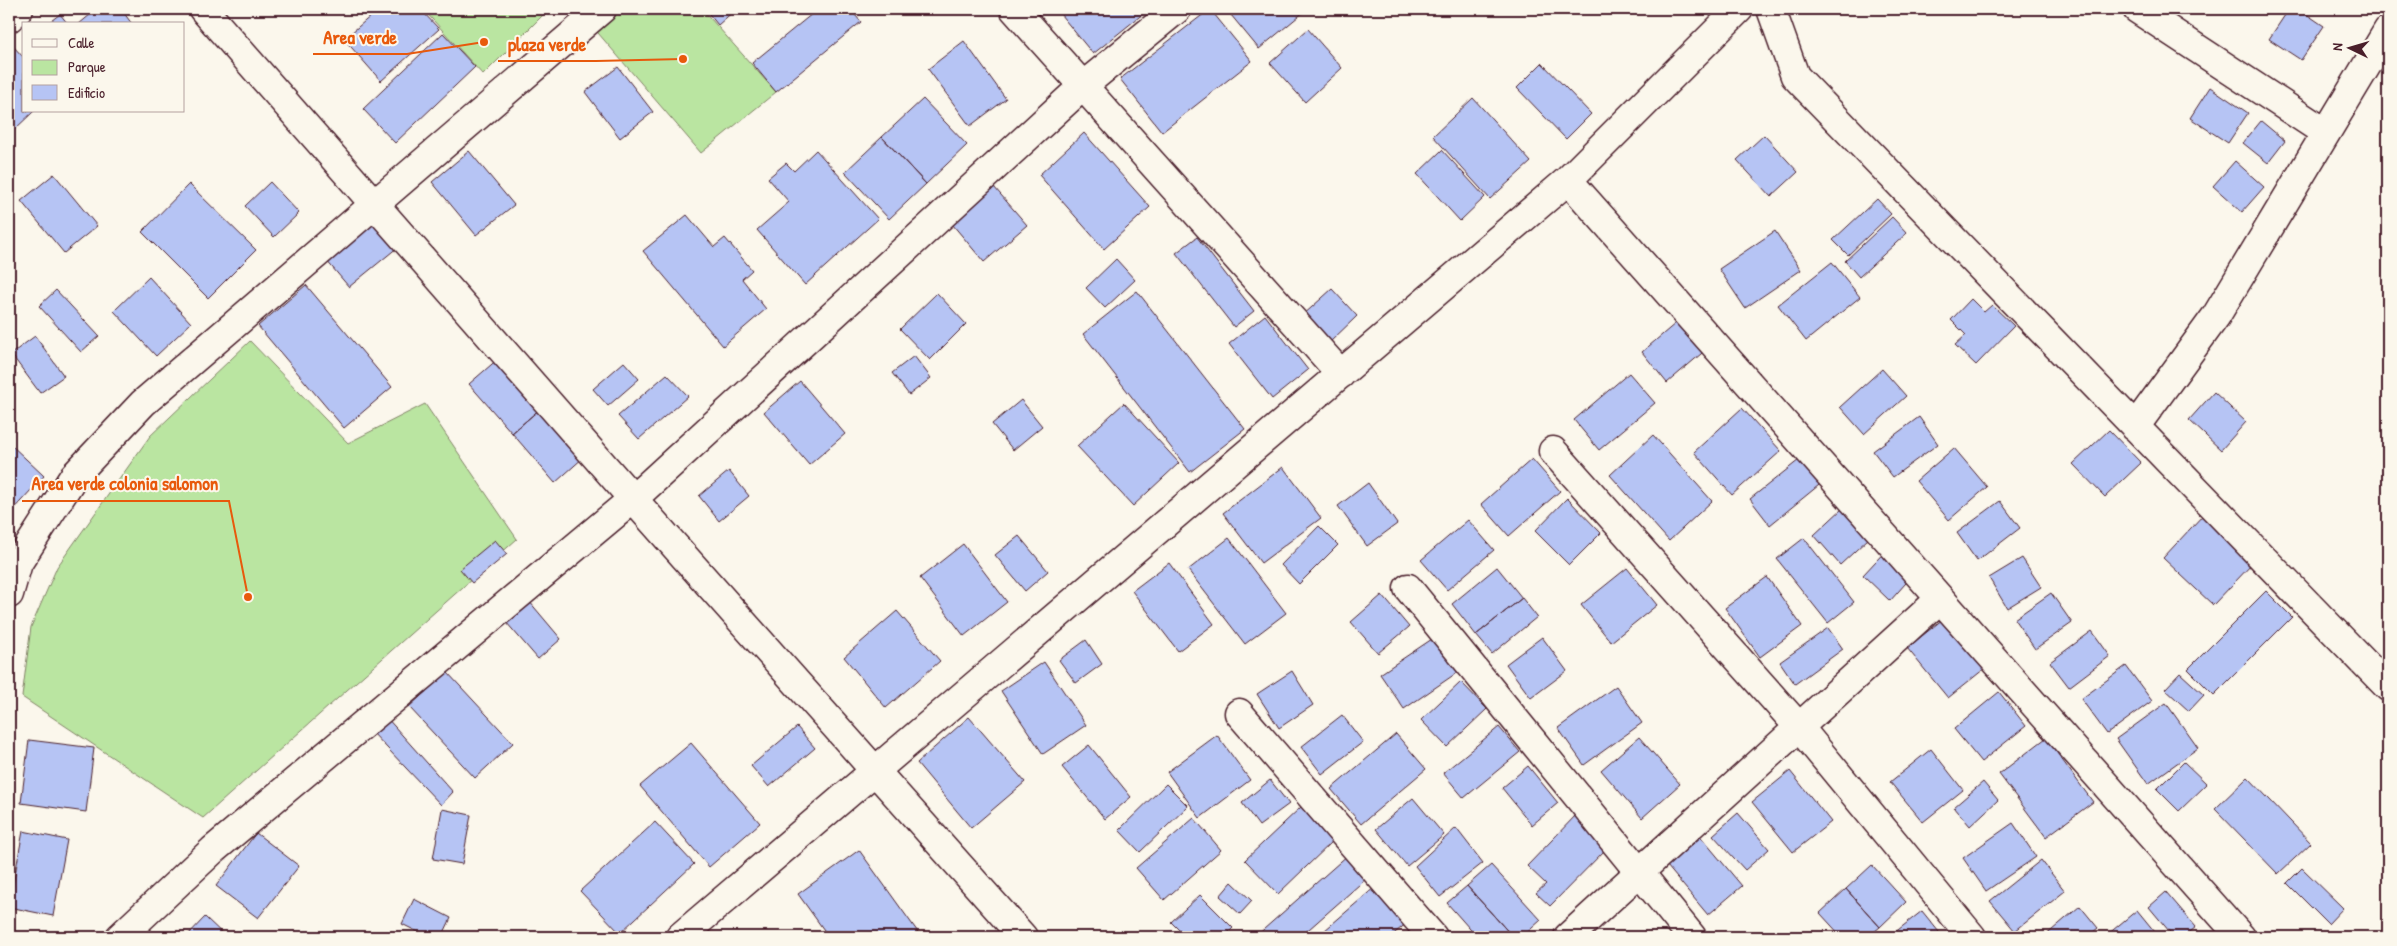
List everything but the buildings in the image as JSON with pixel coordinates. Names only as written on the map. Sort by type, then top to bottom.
[{"type":"street","points":[[9,18],[19,9]]},
{"type":"street","points":[[203,9],[874,771],[1023,937]]},
{"type":"street","points":[[9,594],[14,562],[74,476],[143,403],[602,9]]},
{"type":"street","points":[[1014,9],[1341,374]]},
{"type":"street","points":[[120,937],[213,850],[633,498],[1084,85],[1177,9]]},
{"type":"street","points":[[680,937],[1568,180],[1739,9]]},
{"type":"street","points":[[1770,9],[1795,76],[2388,687]]},
{"type":"street","points":[[2137,9],[2326,133]]},
{"type":"street","points":[[2135,427],[2216,316],[2388,30]]},
{"type":"street","points":[[1568,180],[2241,937]]},
{"type":"street","points":[[1553,450],[1799,727],[1972,937]]},
{"type":"street","points":[[1408,588],[1692,937]]},
{"type":"street","points":[[1568,937],[1940,600]]},
{"type":"street","points":[[1239,713],[1433,937]]},
{"type":"green space","points":[[423,9],[549,9],[483,75]]},
{"type":"green space","points":[[614,9],[702,9],[776,92],[701,153],[592,26]]},
{"type":"green space","points":[[250,341],[348,443],[425,404],[517,539],[203,818],[22,697],[31,627],[57,567],[150,436]]},
{"type":"place","name":"Area verde","points":[[484,42]]},
{"type":"place","name":"plaza verde","points":[[683,59]]},
{"type":"place","name":"Area verde colonia salomon","points":[[248,597]]}]
